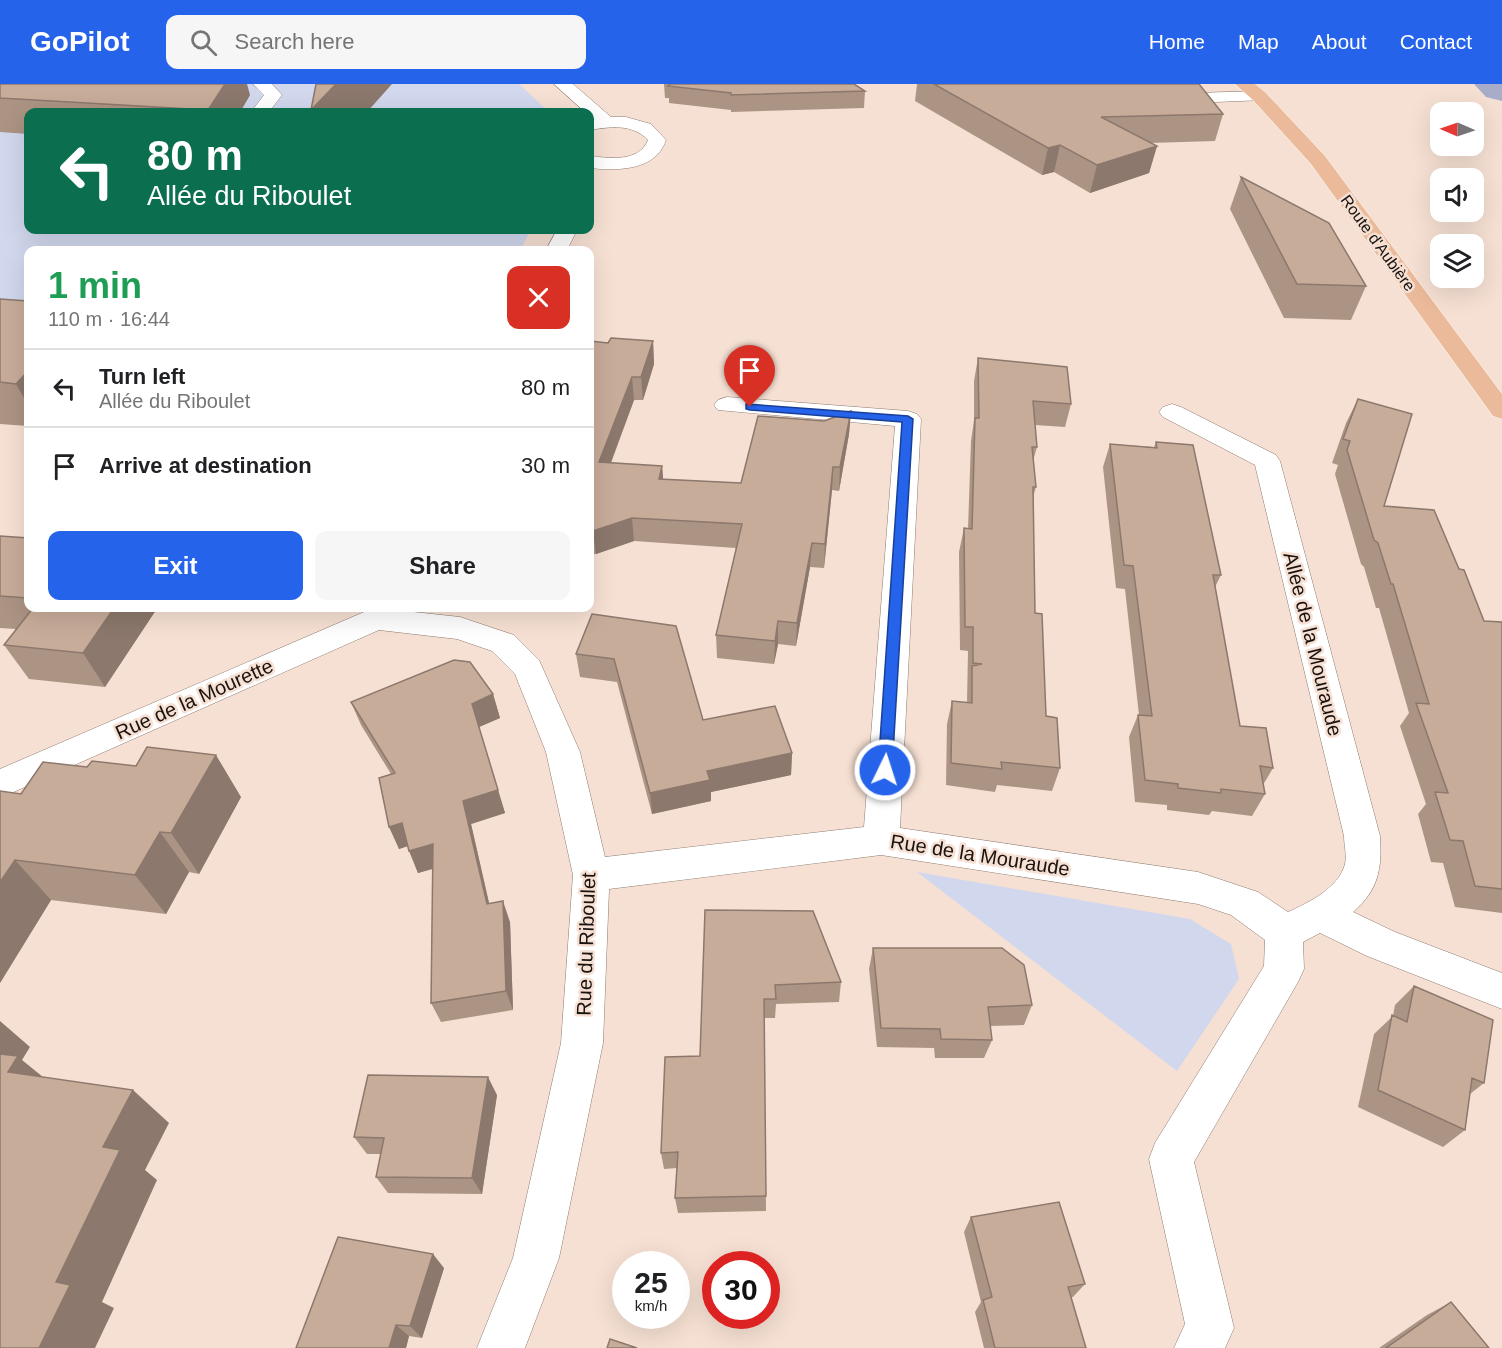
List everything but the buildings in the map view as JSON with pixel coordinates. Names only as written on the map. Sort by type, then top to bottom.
[{"type":"main road","name":"Route d'Aubière","points":[[1251,90],[1318,160],[1502,411]]},
{"type":"street","points":[[262,84],[273,95],[264,108]]},
{"type":"street","points":[[563,84],[584,108]]},
{"type":"street","points":[[1152,99],[1251,90]]},
{"type":"street","points":[[594,169],[645,156],[656,146],[657,140],[654,133],[646,128],[621,123],[598,124]]},
{"type":"street","points":[[727,405],[908,419],[881,840]]},
{"type":"street","name":"Allée de la Mouraude","points":[[1172,412],[1267,461],[1362,836],[1363,865],[1353,888],[1320,915],[1284,933]]},
{"type":"street","name":"Rue de la Mourette","points":[[0,784],[379,613]]},
{"type":"street","name":"Rue du Riboulet","points":[[379,613],[460,628],[503,643],[528,668],[563,752],[591,875],[582,1043],[536,1258],[501,1348]]},
{"type":"street","name":"Rue de la Mouraude","points":[[591,875],[881,840],[1198,888],[1247,903],[1262,912],[1284,933]]},
{"type":"street","points":[[1320,915],[1381,944],[1502,992]]},
{"type":"street","points":[[1198,1348],[1210,1328],[1171,1159],[1284,969],[1284,933]]},
{"type":"shaded area","points":[[0,84],[519,84],[545,108],[24,108],[24,234],[529,234],[522,246],[24,246],[24,341],[0,338]]},
{"type":"shaded area","points":[[917,872],[1190,919],[1231,944],[1239,979],[1177,1071]]},
{"type":"waterway","points":[[1496,84],[1502,88]]},
{"type":"route","points":[[750,407],[908,419],[885,770]]}]
